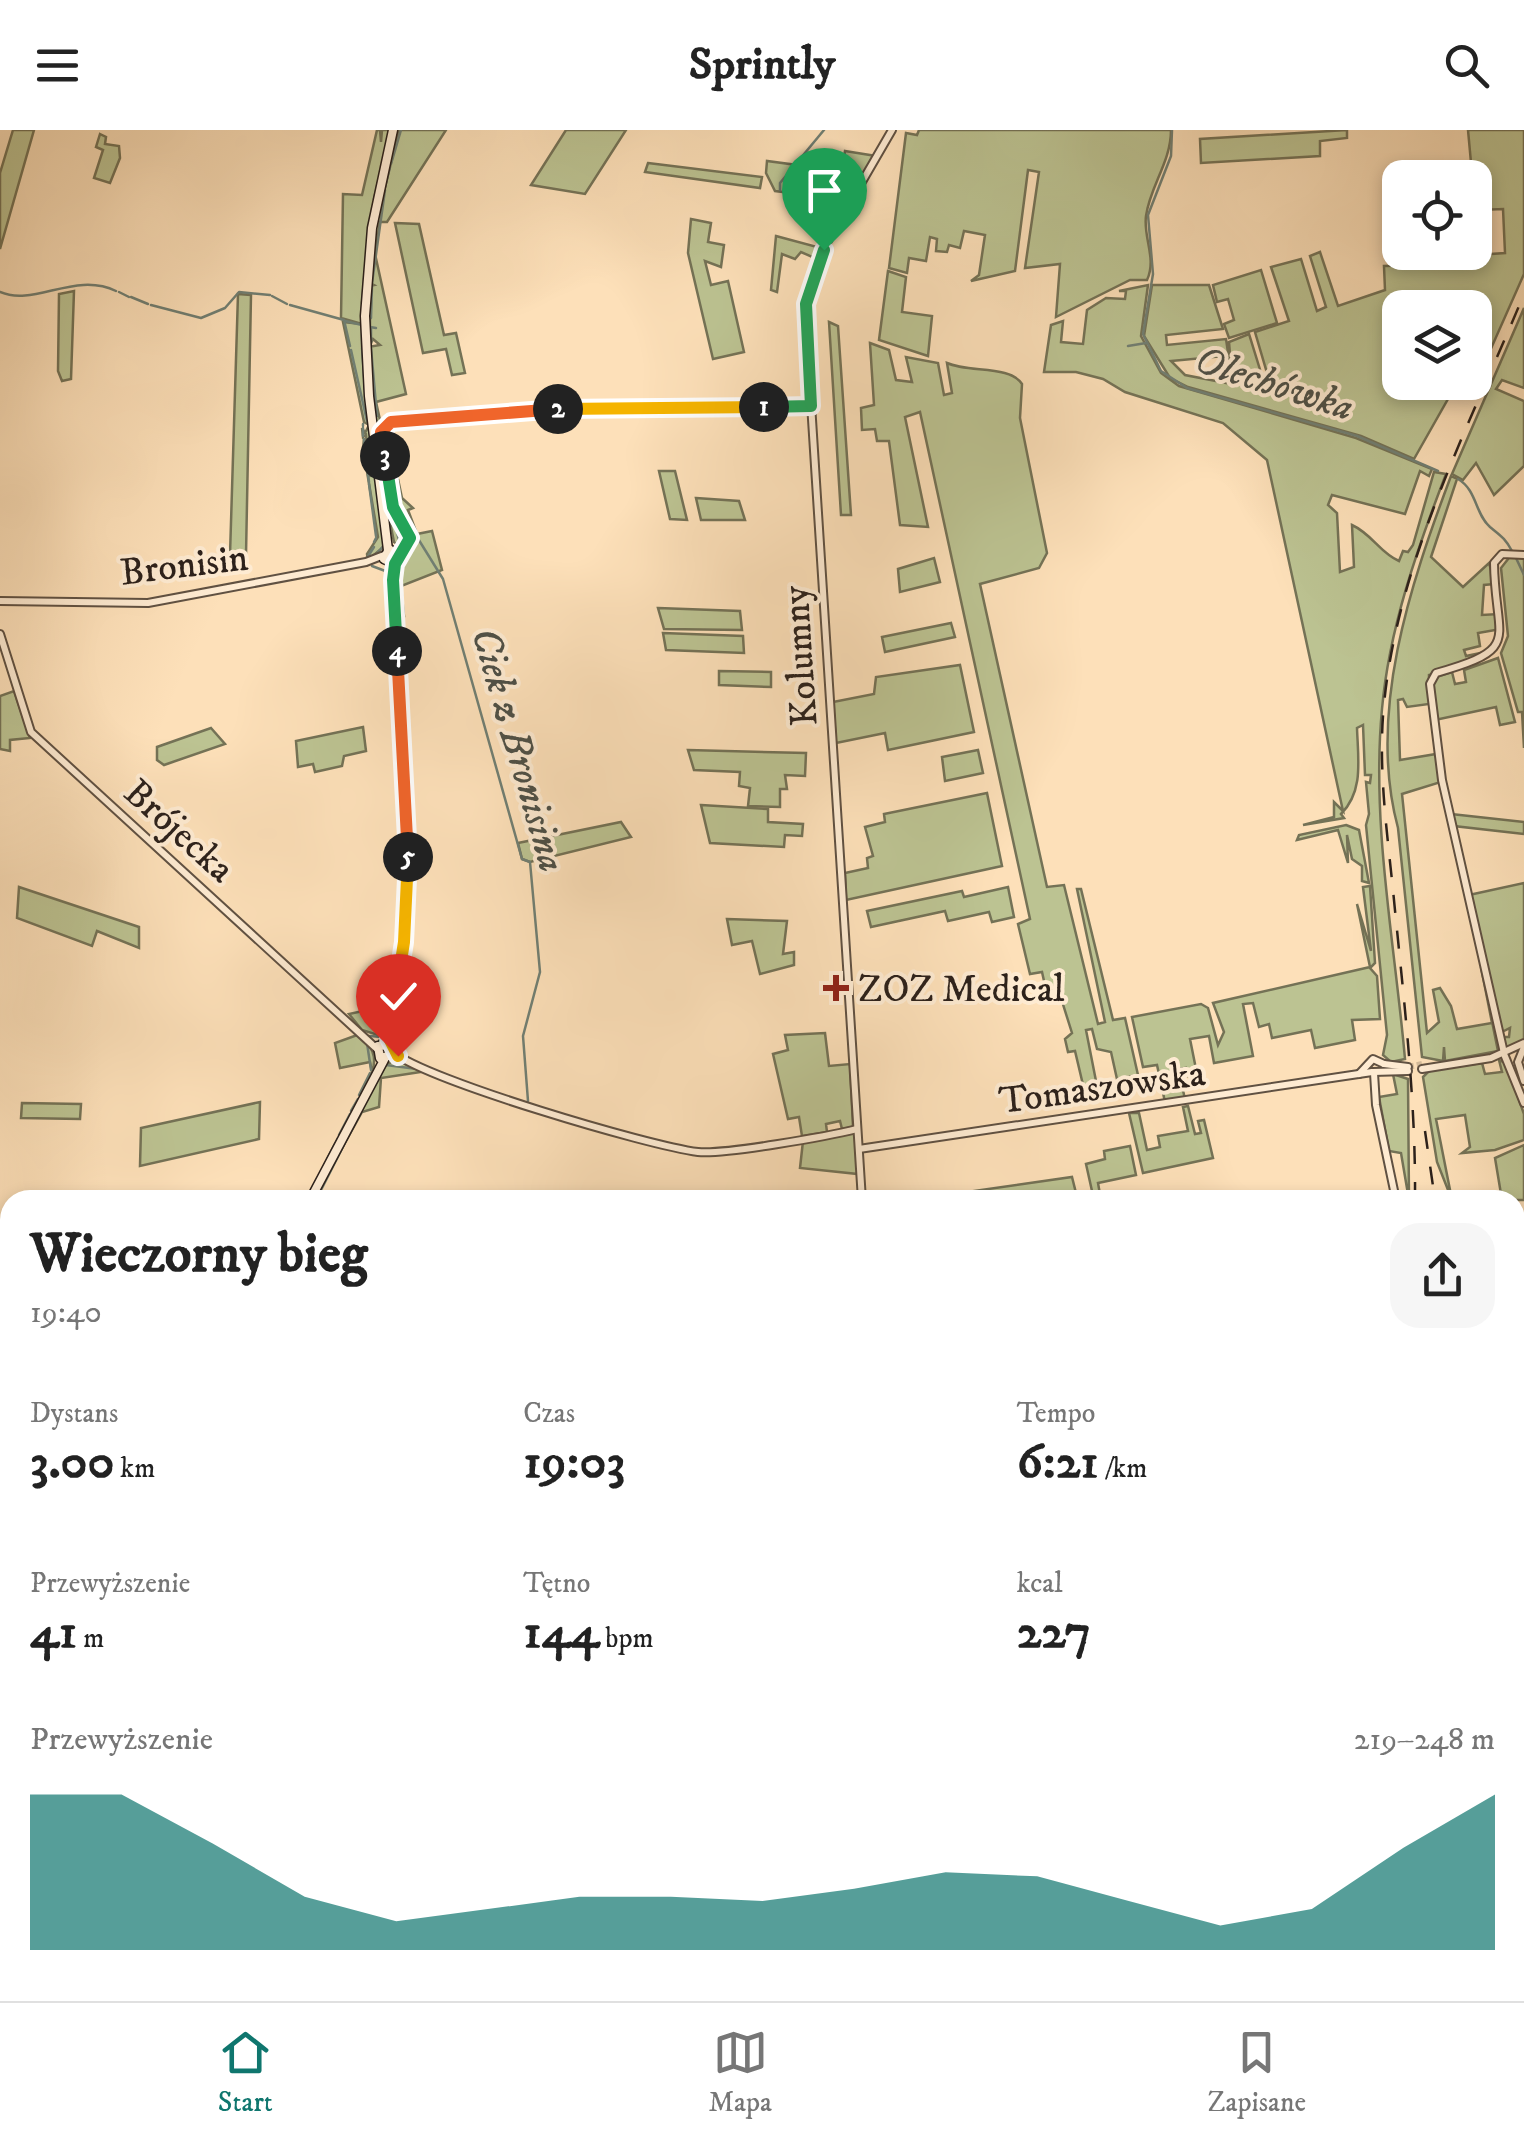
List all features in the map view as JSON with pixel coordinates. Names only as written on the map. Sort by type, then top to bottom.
[{"type":"main road","points":[[315,1190],[384,1051],[404,942],[408,885],[392,556],[368,396],[365,316],[372,228],[394,132]]},
{"type":"street","name":"Kolumny","points":[[861,1190],[807,298],[827,242],[892,130]]},
{"type":"street","name":"Bronisin","points":[[0,601],[153,602],[392,556],[408,546],[409,537],[393,507],[382,442],[382,430],[390,422],[567,408],[811,406]]},
{"type":"street","points":[[1516,554],[1496,567],[1504,640],[1498,650],[1477,665],[1432,676],[1440,772],[1506,1054],[1524,1103]]},
{"type":"street","name":"Brójecka","points":[[0,634],[31,732],[384,1051]]},
{"type":"street","points":[[1422,1067],[1506,1054],[1524,1045]]},
{"type":"street","points":[[384,1051],[526,1105],[696,1152],[857,1128]]},
{"type":"street","points":[[1506,1054],[1524,1081]]},
{"type":"street","points":[[1376,1069],[1376,1092],[1394,1190]]},
{"type":"street","name":"Tomaszowska","points":[[859,1148],[1352,1077],[1376,1069],[1408,1069]]},
{"type":"green space","points":[[13,130],[34,130],[0,249],[0,173]]},
{"type":"green space","points":[[377,130],[381,142],[382,130],[391,130],[376,196],[362,346],[387,544],[368,560],[367,554],[378,537],[363,448],[364,439],[370,477],[366,435],[363,437],[362,428],[365,433],[369,425],[364,422],[343,322],[362,324],[341,318],[343,194],[362,195]]},
{"type":"green space","points":[[399,130],[446,130],[387,222],[380,222],[375,254],[406,394],[376,402],[380,420],[386,420],[381,458],[388,490],[407,537],[404,548],[394,542],[385,496],[368,347],[380,345],[373,339],[370,345],[374,232]]},
{"type":"green space","points":[[566,130],[626,130],[585,194],[531,185]]},
{"type":"green space","points":[[919,130],[1171,130],[1168,153],[1146,216],[1151,264],[1147,280],[1130,280],[1056,317],[1060,264],[1025,268],[1039,172],[1028,170],[1015,271],[971,281],[979,275],[985,235],[964,231],[960,248],[949,245],[947,252],[936,251],[937,239],[930,237],[926,261],[909,258],[907,273],[889,268],[906,133],[917,135]]},
{"type":"green space","points":[[1347,130],[1347,138],[1320,141],[1320,156],[1201,163],[1200,139]]},
{"type":"green space","points":[[1468,130],[1524,130],[1524,274],[1492,346],[1492,290],[1385,290],[1384,270],[1492,270],[1492,254],[1505,253],[1503,209],[1492,209],[1492,160],[1471,160]]},
{"type":"green space","points":[[100,134],[106,137],[105,144],[119,146],[120,158],[110,183],[94,178],[103,150],[96,147]]},
{"type":"green space","points":[[845,151],[876,156],[850,200],[775,191],[766,173],[767,161],[842,171]]},
{"type":"green space","points":[[648,163],[762,177],[760,188],[645,172]]},
{"type":"green space","points":[[691,219],[711,223],[708,242],[724,245],[721,267],[705,261],[711,285],[728,281],[744,352],[713,359],[688,253]]},
{"type":"green space","points":[[395,223],[419,224],[444,335],[456,333],[465,373],[452,375],[446,349],[423,353]]},
{"type":"green space","points":[[776,236],[821,248],[817,259],[801,252],[795,259],[782,254],[777,292],[771,290]]},
{"type":"green space","points":[[1320,252],[1338,306],[1382,291],[1382,400],[1447,400],[1414,459],[1361,436],[1188,387],[1170,378],[1144,336],[1152,285],[1209,285],[1223,329],[1166,335],[1167,345],[1226,339],[1232,379],[1229,342],[1249,334],[1266,389],[1272,390],[1255,332],[1289,321],[1271,267],[1301,259],[1317,311],[1326,307],[1310,256]],"holes":[[[1224,356],[1226,383],[1185,375],[1171,361]]]},
{"type":"green space","points":[[1261,270],[1277,323],[1229,338],[1224,324],[1234,320],[1228,299],[1217,302],[1213,285]]},
{"type":"green space","points":[[888,271],[906,277],[902,312],[932,316],[928,356],[879,340]]},
{"type":"green space","points":[[1148,285],[1141,336],[1161,373],[1179,386],[1356,438],[1432,469],[1429,476],[1420,471],[1405,514],[1332,495],[1328,505],[1337,513],[1340,572],[1354,567],[1352,525],[1399,561],[1403,551],[1408,552],[1413,545],[1434,472],[1446,474],[1406,590],[1391,649],[1382,709],[1382,840],[1405,1059],[1391,1062],[1383,1055],[1387,1035],[1366,825],[1366,782],[1370,783],[1371,775],[1365,775],[1363,725],[1357,728],[1356,785],[1348,805],[1341,814],[1344,818],[1303,825],[1334,817],[1334,802],[1343,811],[1267,460],[1223,423],[1125,392],[1103,379],[1076,372],[1044,372],[1051,325],[1063,321],[1061,342],[1083,344],[1087,310],[1106,298],[1125,299],[1126,291],[1119,291]]},
{"type":"green space","points":[[74,291],[71,379],[62,381],[58,371],[59,294]]},
{"type":"green space","points":[[238,294],[251,295],[246,555],[230,555]]},
{"type":"green space","points":[[1524,308],[1524,388],[1502,380],[1496,389],[1524,401],[1524,466],[1494,495],[1476,463],[1463,480],[1452,474],[1484,400],[1492,400],[1492,382]]},
{"type":"green space","points":[[829,322],[838,326],[851,515],[841,515]]},
{"type":"green space","points":[[870,343],[889,350],[896,380],[912,382],[906,357],[938,363],[944,395],[952,393],[947,363],[1008,374],[1022,384],[1020,418],[1047,553],[1039,568],[980,584],[1047,887],[1064,885],[1098,1024],[1105,1022],[1077,889],[1081,889],[1113,1020],[1125,1018],[1138,1075],[1117,1079],[1111,1052],[1097,1049],[1092,1029],[1086,1030],[1097,1086],[1084,1089],[1075,1051],[1068,1052],[1065,1039],[1072,1033],[1061,998],[1048,999],[1042,972],[1030,974],[1018,924],[1030,919],[920,412],[905,417],[928,527],[900,525],[889,441],[877,441],[875,429],[862,430],[861,408],[874,405]]},
{"type":"green space","points":[[659,471],[675,471],[687,520],[670,519]]},
{"type":"green space","points":[[1451,476],[1457,479],[1431,557],[1463,587],[1489,563],[1495,584],[1484,585],[1482,615],[1499,614],[1501,629],[1478,633],[1480,646],[1464,650],[1466,656],[1495,650],[1476,664],[1429,675],[1429,704],[1407,707],[1403,699],[1398,700],[1400,760],[1436,754],[1441,782],[1402,794],[1427,1033],[1439,1022],[1433,990],[1440,988],[1451,1006],[1457,1029],[1492,1023],[1481,967],[1498,1051],[1445,1061],[1444,1047],[1443,1061],[1422,1057],[1387,740],[1390,695],[1408,605]]},
{"type":"green space","points":[[398,479],[402,498],[413,508],[408,510],[417,534],[432,531],[442,570],[401,586],[404,616],[400,616],[397,572],[414,539],[394,499],[399,496]]},
{"type":"green space","points":[[696,498],[739,501],[745,520],[701,520]]},
{"type":"green space","points":[[1512,554],[1524,556],[1524,748],[1522,712],[1518,712],[1501,653],[1508,636],[1501,568]]},
{"type":"green space","points":[[934,558],[940,582],[900,592],[898,569]]},
{"type":"green space","points":[[658,608],[740,611],[742,630],[664,629]]},
{"type":"green space","points":[[951,623],[955,637],[885,652],[882,637]]},
{"type":"green space","points":[[663,633],[743,636],[744,653],[666,650]]},
{"type":"green space","points":[[1498,658],[1515,722],[1500,725],[1496,707],[1435,720],[1433,678],[1452,672],[1455,684],[1466,682],[1464,670]]},
{"type":"green space","points":[[960,665],[974,732],[888,750],[885,733],[836,743],[833,702],[874,694],[876,677]]},
{"type":"green space","points":[[719,671],[771,672],[771,687],[719,685]]},
{"type":"green space","points":[[14,691],[30,738],[10,740],[10,751],[0,749],[0,696]]},
{"type":"green space","points":[[363,727],[366,751],[344,756],[342,766],[315,772],[313,764],[298,767],[296,741]]},
{"type":"green space","points":[[211,728],[225,744],[164,765],[157,760],[157,747]]},
{"type":"green space","points":[[688,750],[806,753],[805,776],[785,775],[787,789],[780,789],[780,807],[748,806],[750,788],[739,786],[740,772],[694,770]]},
{"type":"green space","points":[[978,750],[983,773],[945,781],[942,757]]},
{"type":"green space","points":[[987,793],[1002,866],[846,900],[845,873],[868,868],[867,858],[873,856],[865,827],[885,822],[884,814]]},
{"type":"green space","points":[[701,805],[768,809],[768,822],[803,824],[802,836],[785,835],[784,847],[710,843]]},
{"type":"green space","points":[[1451,814],[1524,822],[1524,834],[1454,826]]},
{"type":"green space","points":[[621,822],[631,837],[530,862],[522,859],[518,843]]},
{"type":"green space","points":[[1346,825],[1359,830],[1369,883],[1362,881],[1362,866],[1352,859],[1347,835],[1348,863],[1338,830],[1297,840],[1299,835]]},
{"type":"green space","points":[[1524,883],[1524,1041],[1506,1048],[1499,1037],[1509,1037],[1510,1028],[1498,1034],[1469,895]]},
{"type":"green space","points":[[1370,886],[1375,963],[1370,968],[1377,976],[1380,1019],[1352,1020],[1355,1040],[1315,1048],[1311,1030],[1272,1038],[1269,1024],[1259,1027],[1253,1003],[1243,1004],[1253,1056],[1214,1063],[1209,1036],[1190,1039],[1197,1074],[1188,1076],[1186,1068],[1178,1069],[1185,1099],[1165,1102],[1157,1065],[1143,1067],[1132,1017],[1201,1004],[1208,1008],[1218,1045],[1224,1032],[1213,1003],[1370,967],[1357,904],[1371,951],[1363,887]]},
{"type":"green space","points":[[19,887],[139,927],[139,948],[97,931],[92,946],[17,918]]},
{"type":"green space","points":[[1008,887],[1014,917],[992,922],[989,912],[948,921],[945,911],[871,927],[867,911],[962,891],[964,897]]},
{"type":"green space","points":[[727,919],[787,921],[783,954],[794,952],[794,965],[760,974],[752,941],[732,945]]},
{"type":"green space","points":[[381,1007],[385,1028],[381,1036],[362,1030],[349,1014]]},
{"type":"green space","points":[[825,1033],[829,1066],[850,1064],[853,1127],[842,1129],[840,1121],[826,1124],[827,1132],[802,1136],[799,1117],[788,1119],[773,1054],[788,1050],[785,1035]]},
{"type":"green space","points":[[360,1034],[372,1051],[372,1072],[370,1062],[340,1068],[335,1043]]},
{"type":"green space","points":[[1499,1060],[1506,1063],[1524,1114],[1524,1140],[1495,1150],[1462,1153],[1470,1147],[1465,1115],[1436,1119],[1448,1190],[1437,1162],[1423,1077],[1430,1070],[1482,1063],[1485,1074],[1502,1072]]},
{"type":"green space","points":[[397,1061],[427,1071],[381,1078],[379,1107],[362,1112],[319,1190],[385,1064]]},
{"type":"green space","points":[[1393,1074],[1408,1079],[1409,1190],[1401,1153],[1389,1151],[1379,1097],[1397,1094]]},
{"type":"green space","points":[[260,1102],[259,1139],[140,1166],[141,1128]]},
{"type":"green space","points":[[22,1103],[81,1104],[80,1119],[21,1118]]},
{"type":"green space","points":[[1188,1106],[1195,1134],[1201,1133],[1198,1121],[1204,1120],[1213,1158],[1143,1173],[1129,1113],[1139,1113],[1147,1150],[1160,1147],[1158,1136],[1188,1131],[1183,1107]]},
{"type":"green space","points":[[855,1133],[858,1174],[800,1168],[803,1141]]},
{"type":"green space","points":[[1524,1145],[1524,1190],[1500,1190],[1495,1158]]},
{"type":"green space","points":[[1130,1146],[1136,1175],[1098,1183],[1099,1190],[1092,1190],[1086,1164],[1105,1159],[1104,1151]]},
{"type":"green space","points":[[1072,1177],[1075,1190],[981,1190]]},
{"type":"waterway","points":[[391,164],[401,130]]},
{"type":"waterway","points":[[780,190],[780,183],[824,130]]},
{"type":"waterway","name":"Olechówka","points":[[1172,130],[1171,156],[1148,215],[1153,274],[1143,334],[1161,371],[1187,388],[1357,436],[1438,471]]},
{"type":"waterway","points":[[385,187],[390,167]]},
{"type":"waterway","points":[[374,199],[379,178]]},
{"type":"waterway","points":[[372,283],[385,190]]},
{"type":"waterway","points":[[362,303],[367,247]]},
{"type":"waterway","name":"Ciek z Bronisina","points":[[0,292],[27,295],[85,285],[116,291]]},
{"type":"waterway","points":[[371,318],[372,286]]},
{"type":"waterway","name":"Ciek z Bronisina","points":[[119,292],[129,297]]},
{"type":"waterway","name":"Ciek z Bronisina","points":[[151,305],[201,318],[225,308],[239,292],[270,295]]},
{"type":"waterway","name":"Ciek z Bronisina","points":[[272,296],[287,304]]},
{"type":"waterway","name":"Ciek z Bronisina","points":[[131,297],[148,304]]},
{"type":"waterway","name":"Ciek z Bronisina","points":[[290,305],[344,320],[350,346]]},
{"type":"waterway","points":[[345,321],[362,325]]},
{"type":"waterway","points":[[370,327],[376,328]]},
{"type":"waterway","points":[[362,329],[362,344]]},
{"type":"waterway","points":[[371,329],[371,344]]},
{"type":"waterway","points":[[1128,346],[1146,343]]},
{"type":"waterway","points":[[362,348],[365,390]]},
{"type":"waterway","points":[[371,348],[377,416]]},
{"type":"waterway","name":"Ciek z Bronisina","points":[[351,350],[367,421]]},
{"type":"waterway","points":[[363,428],[363,436]]},
{"type":"waterway","name":"Ciek z Bronisina","points":[[387,429],[395,495]]},
{"type":"waterway","points":[[364,439],[366,457]]},
{"type":"waterway","points":[[366,460],[367,464]]},
{"type":"waterway","points":[[367,467],[369,482]]},
{"type":"waterway","name":"Olechówka","points":[[1458,479],[1469,489],[1485,522],[1512,551]]},
{"type":"waterway","points":[[369,484],[376,536]]},
{"type":"waterway","name":"Ciek z Bronisina","points":[[396,500],[416,535]]},
{"type":"waterway","points":[[392,513],[400,544],[405,543]]},
{"type":"waterway","name":"Ciek z Bronisina","points":[[417,537],[443,579],[522,859],[530,862],[540,972],[523,1036],[528,1101]]},
{"type":"waterway","points":[[374,542],[376,538]]},
{"type":"waterway","points":[[374,557],[385,544]]},
{"type":"waterway","points":[[367,558],[374,547]]},
{"type":"waterway","points":[[401,615],[399,573],[410,549]]},
{"type":"waterway","name":"Olechówka","points":[[1516,558],[1524,575]]},
{"type":"waterway","points":[[372,566],[388,572],[391,607]]},
{"type":"waterway","points":[[392,614],[395,696]]},
{"type":"waterway","points":[[401,620],[403,652]]},
{"type":"waterway","points":[[403,657],[405,695]]},
{"type":"waterway","points":[[396,701],[402,804]]},
{"type":"waterway","points":[[402,813],[404,856]]},
{"type":"waterway","points":[[412,830],[413,850]]},
{"type":"waterway","points":[[409,946],[413,853]]},
{"type":"waterway","points":[[390,1012],[403,926]]},
{"type":"waterway","points":[[404,981],[407,959]]},
{"type":"waterway","points":[[400,1004],[393,1033],[401,1053]]},
{"type":"waterway","points":[[370,1036],[381,1037]]},
{"type":"waterway","points":[[367,1043],[371,1070]]},
{"type":"waterway","points":[[386,1065],[417,1069]]},
{"type":"waterway","points":[[359,1095],[370,1073]]},
{"type":"waterway","points":[[351,1111],[358,1099]]},
{"type":"waterway","points":[[339,1135],[350,1114]]},
{"type":"waterway","points":[[321,1190],[359,1115]]},
{"type":"waterway","points":[[327,1159],[338,1138]]},
{"type":"tunnel","points":[[1408,1067],[1422,1064]]},
{"type":"railway","points":[[1415,1190],[1408,1045],[1384,803],[1383,716],[1390,661],[1418,553],[1524,294]]},
{"type":"railway","points":[[1425,1131],[1434,1190]]},
{"type":"place","name":"ZOZ Medical","points":[[836,988]]},
{"type":"route","points":[[398,1056],[389,1038],[404,942],[408,861],[393,580],[395,564],[410,538],[393,507],[383,428],[395,421],[547,409],[811,406],[806,304],[824,250]]}]
